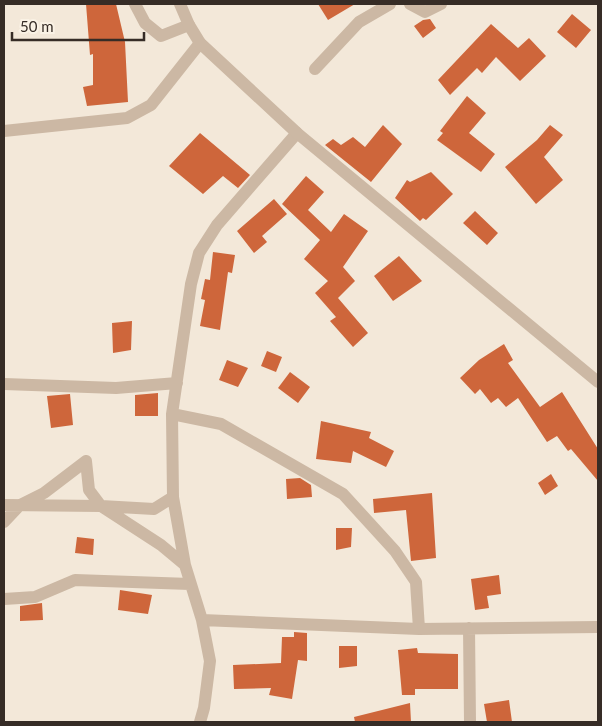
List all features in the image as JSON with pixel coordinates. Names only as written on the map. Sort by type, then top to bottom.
[{"type":"street","points":[[135,4],[145,23],[161,36],[189,26]]},
{"type":"street","points":[[180,4],[189,26],[200,43],[298,134],[598,382]]},
{"type":"street","points":[[315,69],[360,22],[390,4]]},
{"type":"street","points":[[410,4],[425,12],[441,4]]},
{"type":"street","points":[[4,130],[127,118],[151,105],[200,43]]},
{"type":"street","points":[[200,722],[204,708],[210,661],[202,620],[185,565],[173,497],[172,414],[191,284],[199,253],[217,225],[298,134]]},
{"type":"street","points":[[4,384],[116,388],[177,383]]},
{"type":"street","points":[[172,414],[221,424],[343,494],[394,551],[416,582],[419,629]]},
{"type":"street","points":[[4,522],[20,505],[44,493],[86,461],[89,490],[101,506],[161,545],[185,565]]},
{"type":"street","points":[[4,505],[101,506],[154,509],[173,497]]},
{"type":"street","points":[[4,599],[35,597],[76,580],[190,584]]},
{"type":"street","points":[[202,620],[419,629],[598,627]]},
{"type":"street","points":[[469,628],[470,722]]},
{"type":"building","points":[[86,4],[116,4],[125,42],[128,102],[87,106],[83,87],[93,85],[93,54],[90,55]]},
{"type":"building","points":[[318,4],[355,4],[328,20]]},
{"type":"building","points":[[572,14],[591,30],[576,48],[557,32]]},
{"type":"building","points":[[430,19],[436,28],[423,38],[414,26],[423,20]]},
{"type":"building","points":[[491,24],[518,48],[529,38],[546,56],[520,81],[496,57],[482,73],[477,68],[450,95],[438,80]]},
{"type":"building","points":[[467,96],[486,113],[469,133],[495,154],[481,172],[437,140],[443,133],[440,131]]},
{"type":"building","points":[[383,125],[402,144],[371,182],[325,145],[333,139],[341,145],[353,137],[365,147]]},
{"type":"building","points":[[550,125],[563,135],[544,157],[563,180],[536,204],[505,167],[537,140]]},
{"type":"building","points":[[200,133],[250,175],[238,188],[223,176],[203,194],[169,166]]},
{"type":"building","points":[[431,172],[453,194],[426,220],[423,218],[420,221],[395,198],[407,180],[410,182]]},
{"type":"building","points":[[306,176],[324,192],[308,210],[331,232],[344,214],[368,231],[343,267],[355,281],[338,298],[368,333],[353,347],[330,321],[336,317],[315,293],[328,281],[304,259],[320,240],[282,204]]},
{"type":"building","points":[[274,199],[287,214],[262,236],[267,242],[254,253],[237,231]]},
{"type":"building","points":[[475,211],[498,233],[487,245],[463,223]]},
{"type":"building","points":[[213,252],[235,255],[232,273],[228,272],[220,330],[200,326],[205,300],[201,299],[205,279],[210,280]]},
{"type":"building","points":[[399,256],[422,281],[393,301],[374,276]]},
{"type":"building","points":[[132,321],[131,350],[113,353],[112,323]]},
{"type":"building","points":[[504,344],[513,360],[508,363],[540,407],[562,392],[598,449],[598,481],[571,449],[568,451],[557,436],[547,442],[518,398],[506,407],[498,398],[491,403],[480,389],[475,394],[460,378],[479,360]]},
{"type":"building","points":[[267,351],[282,357],[276,372],[261,366]]},
{"type":"building","points":[[227,360],[248,368],[238,387],[219,380]]},
{"type":"building","points":[[290,372],[310,387],[298,403],[278,388]]},
{"type":"building","points":[[158,393],[158,416],[135,416],[135,395]]},
{"type":"building","points":[[70,394],[73,425],[51,428],[47,396]]},
{"type":"building","points":[[321,421],[371,432],[369,438],[394,451],[386,467],[353,451],[351,463],[316,459]]},
{"type":"building","points":[[551,474],[558,486],[545,495],[538,483]]},
{"type":"building","points":[[300,478],[311,485],[312,497],[287,499],[286,479]]},
{"type":"building","points":[[432,493],[436,558],[411,561],[406,510],[374,513],[373,499]]},
{"type":"building","points":[[336,528],[352,528],[351,547],[336,550]]},
{"type":"building","points":[[77,537],[94,539],[93,555],[75,553]]},
{"type":"building","points":[[499,575],[501,594],[487,596],[489,608],[475,610],[471,579]]},
{"type":"building","points":[[120,590],[152,595],[148,614],[118,610]]},
{"type":"building","points":[[42,603],[43,620],[20,621],[20,606]]},
{"type":"building","points":[[294,632],[307,633],[307,661],[298,660],[292,699],[269,695],[271,688],[234,689],[233,665],[281,663],[282,637],[294,637]]},
{"type":"building","points":[[339,646],[357,646],[357,666],[339,668]]},
{"type":"building","points":[[417,648],[418,653],[458,654],[458,689],[415,689],[415,695],[402,695],[398,650]]},
{"type":"building","points":[[509,700],[512,722],[487,722],[484,704]]},
{"type":"building","points":[[410,703],[411,722],[355,722],[354,717]]}]
